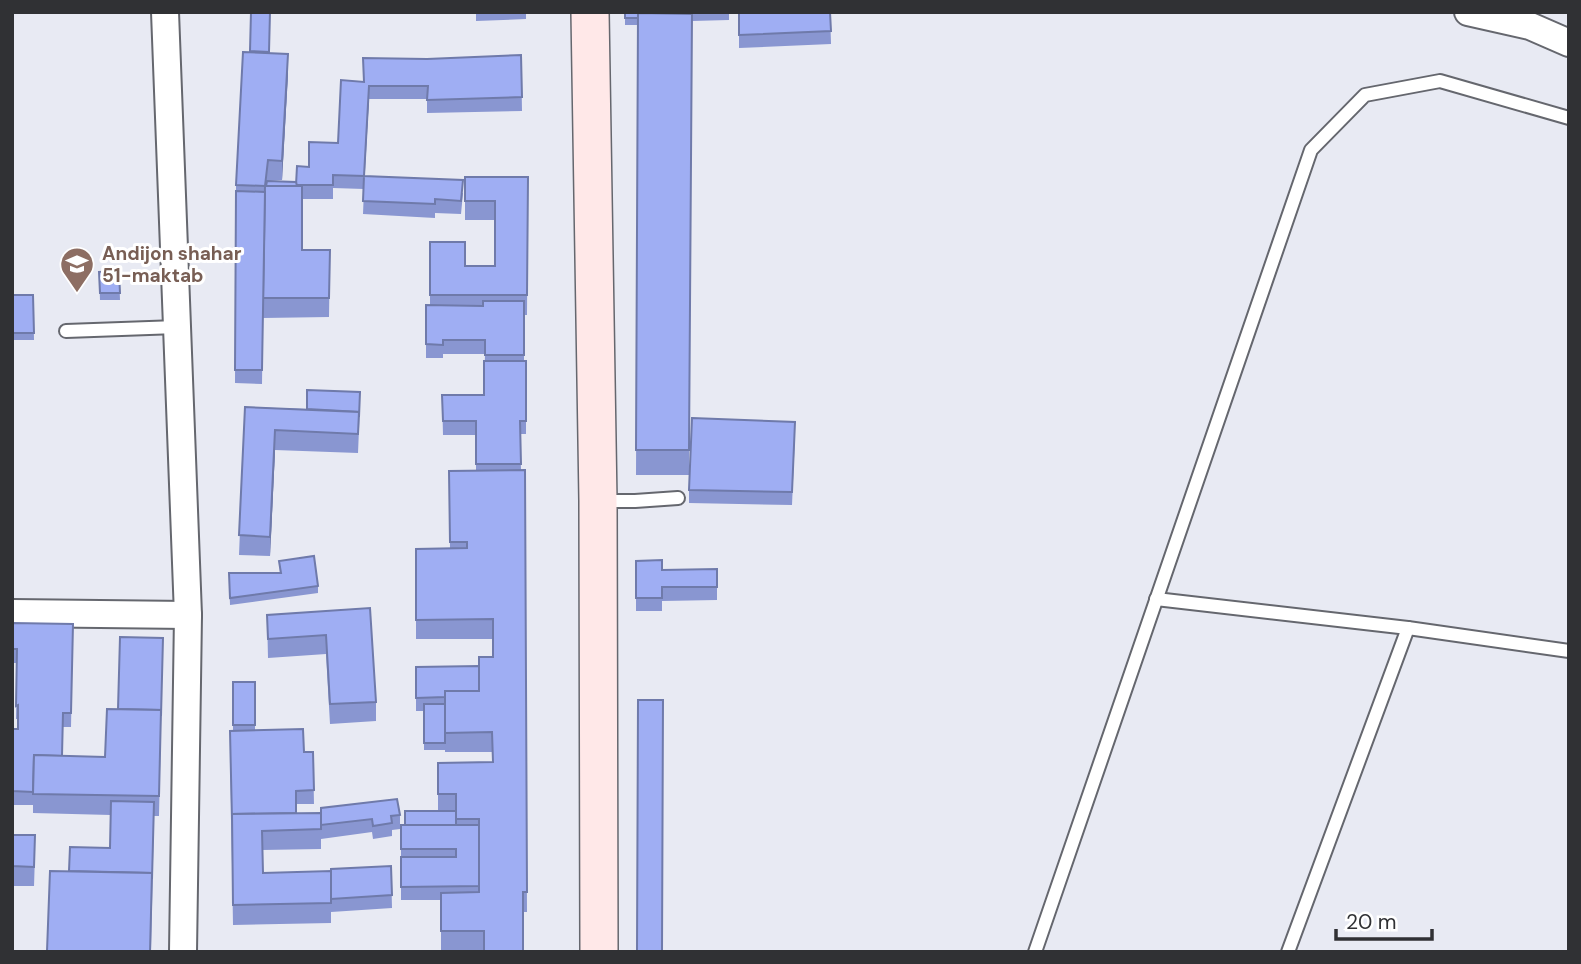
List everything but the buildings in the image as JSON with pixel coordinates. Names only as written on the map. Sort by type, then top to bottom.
[{"type":"street","points":[[165,12],[188,615],[183,952]]},
{"type":"street","points":[[590,12],[598,501],[599,952]]},
{"type":"street","points":[[1468,12],[1531,19],[1569,43]]},
{"type":"street","points":[[12,613],[188,615]]},
{"type":"lane","points":[[1035,952],[1311,149],[1365,95],[1440,81],[1569,118]]},
{"type":"lane","points":[[66,331],[177,327]]},
{"type":"lane","points":[[598,501],[678,498]]},
{"type":"lane","points":[[1156,599],[1408,628],[1569,651]]},
{"type":"lane","points":[[1288,952],[1408,628]]},
{"type":"place","name":"Andijon shahar 51-maktab","points":[[77,294]]}]
